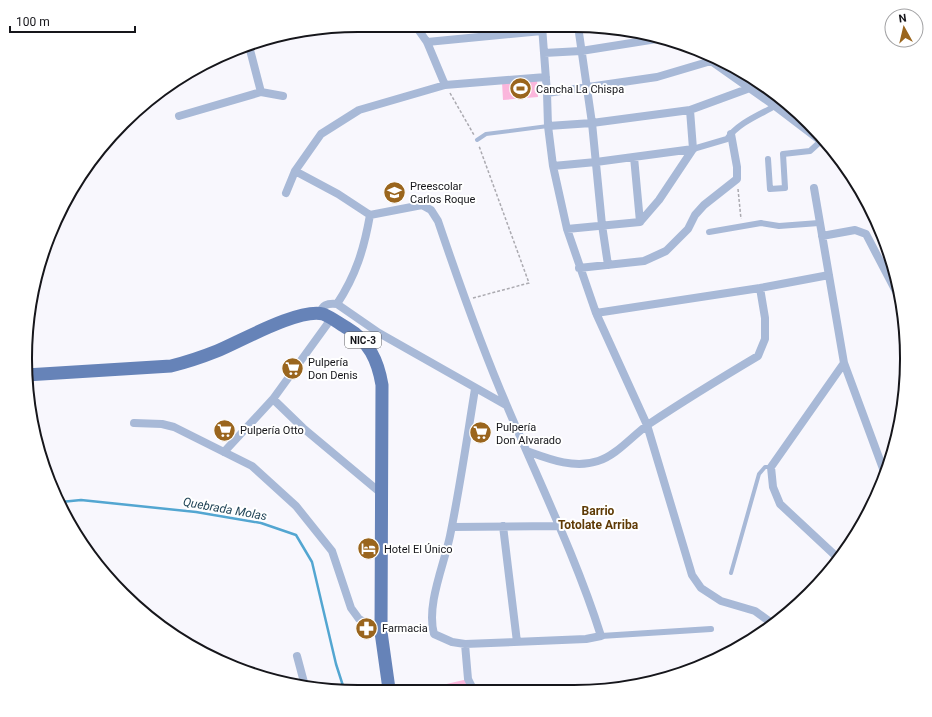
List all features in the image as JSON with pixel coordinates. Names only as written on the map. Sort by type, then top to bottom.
[{"type":"main road","name":"NIC-3","points":[[33,374],[171,366],[200,358],[285,320],[305,315],[323,314],[352,331],[364,341],[371,350],[379,367],[382,400],[381,632],[388,685]]},
{"type":"street","points":[[420,32],[427,42],[445,85]]},
{"type":"street","points":[[427,42],[509,32]]},
{"type":"street","points":[[542,32],[548,126],[553,166],[567,229],[579,268],[596,313],[648,425],[692,575],[701,588],[720,601],[755,611],[768,621]]},
{"type":"street","points":[[579,32],[592,123],[602,225],[608,265]]},
{"type":"street","points":[[544,53],[581,52],[648,41]]},
{"type":"street","points":[[250,50],[262,92]]},
{"type":"street","points":[[547,92],[657,77],[710,62]]},
{"type":"street","points":[[718,66],[775,106],[807,131]]},
{"type":"street","points":[[286,193],[294,171],[321,134],[359,110],[445,85],[546,77]]},
{"type":"street","points":[[548,126],[592,123],[690,110],[750,88]]},
{"type":"street","points":[[179,116],[262,92],[283,96]]},
{"type":"street","points":[[553,166],[596,162],[693,149],[728,139],[731,134],[748,121],[775,106]]},
{"type":"street","points":[[567,229],[640,222],[660,200],[693,149],[690,110]]},
{"type":"street","points":[[579,268],[644,261],[666,251],[688,229],[695,215],[704,205],[737,179],[737,168],[731,134]]},
{"type":"street","points":[[768,159],[770,189],[785,188],[783,154],[810,151],[819,143]]},
{"type":"street","points":[[634,157],[640,222]]},
{"type":"street","points":[[294,171],[338,194],[370,215],[422,205],[431,210],[438,222],[506,405],[558,526],[601,636]]},
{"type":"street","points":[[814,188],[844,363],[882,466]]},
{"type":"street","points":[[337,304],[349,286],[359,264],[370,215]]},
{"type":"street","points":[[709,232],[761,223],[779,226],[819,223]]},
{"type":"street","points":[[822,236],[855,230],[866,234],[891,282]]},
{"type":"street","points":[[596,313],[760,288],[829,275]]},
{"type":"street","points":[[527,452],[560,462],[582,464],[599,461],[631,440],[648,425],[758,356],[765,339],[765,318],[760,288]]},
{"type":"street","points":[[319,314],[323,306],[326,304],[337,304],[379,333],[475,389],[506,405]]},
{"type":"street","points":[[224,452],[273,399],[331,319]]},
{"type":"street","points":[[835,555],[780,504],[773,487],[770,467],[844,363]]},
{"type":"street","points":[[475,389],[452,527],[432,610],[431,624],[434,634],[452,642],[465,644],[586,639],[601,636],[711,630]]},
{"type":"street","points":[[273,399],[303,428],[382,494]]},
{"type":"street","points":[[134,423],[162,424],[174,427],[252,466],[296,506],[332,551],[351,608],[359,619],[381,632]]},
{"type":"street","points":[[503,526],[517,642]]},
{"type":"street","points":[[452,527],[558,526]]},
{"type":"street","points":[[465,644],[468,679],[471,685]]},
{"type":"street","points":[[297,656],[303,680]]},
{"type":"lane","points":[[477,140],[486,134],[548,126]]},
{"type":"lane","points":[[731,573],[759,474],[764,467],[770,467]]},
{"type":"path","points":[[445,85],[477,140],[529,283],[466,300]]},
{"type":"path","points":[[737,179],[742,226]]},
{"type":"shaded area","name":"Cancha La Chispa","points":[[537,79],[538,97],[503,100],[502,82]]},
{"type":"shaded area","points":[[468,679],[471,685],[442,685]]},
{"type":"waterway","name":"Quebrada Molas","points":[[65,502],[81,500],[196,512],[261,523],[296,535],[312,562],[336,664],[342,684]]},
{"type":"place","name":"Cancha La Chispa","points":[[520,89]]},
{"type":"place","name":"Preescolar Carlos Roque","points":[[395,192]]},
{"type":"place","name":"Pulpería Don Denis","points":[[292,368]]},
{"type":"place","name":"Pulpería Otto","points":[[224,430]]},
{"type":"place","name":"Pulpería Don Alvarado","points":[[481,433]]},
{"type":"place","name":"Hotel El Único","points":[[369,549]]},
{"type":"place","name":"Farmacia","points":[[367,628]]},
{"type":"district","name":"Barrio Totolate Arriba","points":[[598,518]]}]
